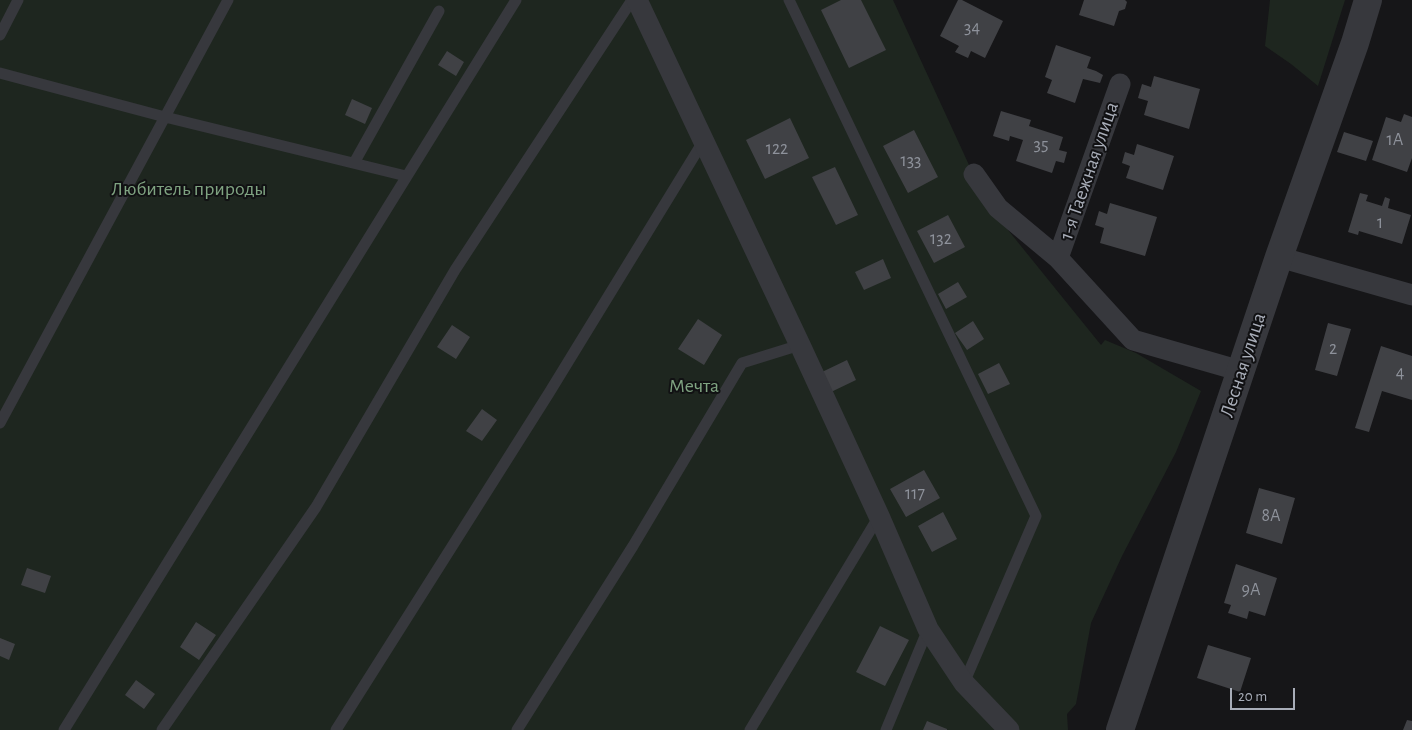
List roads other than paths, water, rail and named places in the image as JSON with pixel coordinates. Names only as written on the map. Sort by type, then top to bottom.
[{"type":"street","points":[[637,0],[800,345],[879,516],[928,629],[964,682],[1009,730]]},
{"type":"street","name":"Лесная улица","points":[[1120,730],[1279,256],[1355,43],[1364,2]]},
{"type":"street","name":"1-я Таежная улица","points":[[1058,258],[1120,84]]},
{"type":"street","points":[[974,174],[998,208],[1058,258],[1133,340],[1241,371]]},
{"type":"street","points":[[1279,256],[1412,295]]},
{"type":"lane","points":[[0,35],[18,0]]},
{"type":"lane","points":[[0,423],[228,0]]},
{"type":"lane","points":[[64,730],[516,0]]},
{"type":"lane","points":[[162,730],[316,506],[455,270],[632,0]]},
{"type":"lane","points":[[789,0],[1036,516],[964,682]]},
{"type":"lane","points":[[354,163],[439,11]]},
{"type":"lane","points":[[0,73],[165,117],[406,176]]},
{"type":"lane","points":[[336,730],[549,392],[704,140]]},
{"type":"lane","points":[[517,730],[633,546],[742,363],[800,345]]},
{"type":"lane","points":[[750,730],[879,516]]},
{"type":"lane","points":[[886,730],[928,629]]},
{"type":"park label","name":"Любитель природы","points":[[189,189]]},
{"type":"park label","name":"Мечта","points":[[694,386]]}]
